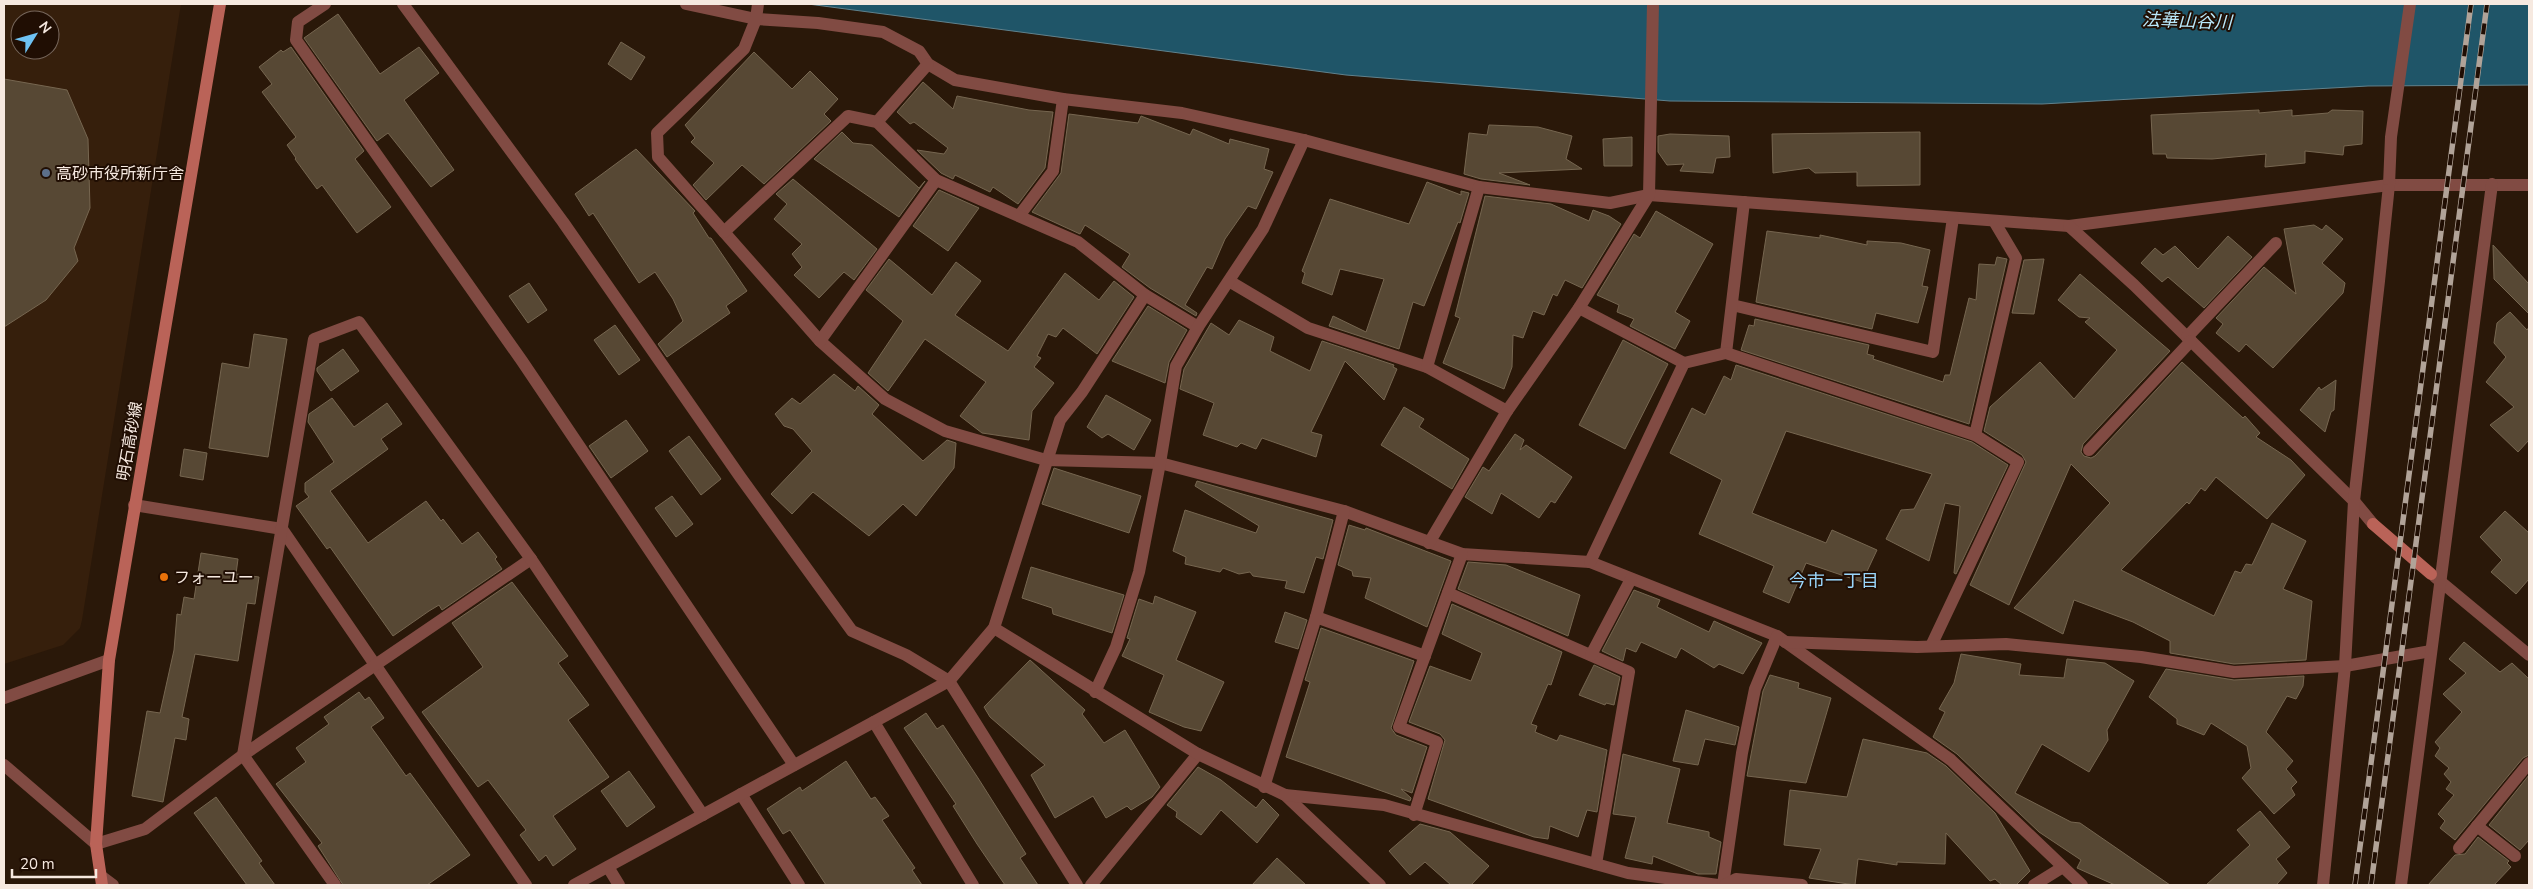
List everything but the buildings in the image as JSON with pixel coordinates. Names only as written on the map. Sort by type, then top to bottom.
[{"type":"main road","name":"明石高砂線","points":[[102,881],[96,844],[109,660],[220,4]]},
{"type":"main road","points":[[2373,524],[2436,578]]},
{"type":"street","points":[[324,4],[298,22],[296,40],[413,203],[522,361],[794,766]]},
{"type":"street","points":[[403,4],[563,222],[741,478],[852,631],[906,655],[949,681],[1078,885]]},
{"type":"street","points":[[686,4],[756,19],[818,23],[883,32],[919,51],[928,64],[955,80],[1063,99],[1182,113],[1304,140],[1479,187],[1610,204],[1649,195],[2069,226],[2389,185],[2529,185]]},
{"type":"street","points":[[758,4],[756,19],[744,49],[657,133],[658,157],[820,341],[885,399],[945,430],[1046,460],[1160,463],[1344,511],[1462,554],[1590,562],[1781,639],[1952,760],[2082,885]]},
{"type":"street","points":[[1429,543],[1507,411],[1578,308],[1649,195],[1654,4]]},
{"type":"street","points":[[2323,885],[2345,666],[2354,501],[2389,185],[2391,137],[2410,4]]},
{"type":"street","points":[[877,122],[928,64]]},
{"type":"street","points":[[1019,216],[1053,171],[1063,99]]},
{"type":"street","points":[[724,232],[848,116],[877,122],[936,180],[1078,242],[1145,295],[1198,327]]},
{"type":"street","points":[[1095,692],[1116,647],[1139,572],[1176,366],[1198,327],[1263,229],[1304,140]]},
{"type":"street","points":[[820,341],[936,180]]},
{"type":"street","points":[[2401,885],[2431,651],[2436,578],[2492,184]]},
{"type":"street","points":[[1427,367],[1479,187]]},
{"type":"street","points":[[1726,353],[1744,202]]},
{"type":"street","points":[[1732,305],[1932,352],[1953,218]]},
{"type":"street","points":[[1975,435],[2016,258],[1994,221]]},
{"type":"street","points":[[2069,226],[2189,339],[2354,501],[2373,524]]},
{"type":"street","points":[[2089,450],[2276,243]]},
{"type":"street","points":[[1229,281],[1308,328],[1427,367],[1507,411]]},
{"type":"street","points":[[574,885],[949,681],[994,628],[1060,420],[1082,392],[1145,295]]},
{"type":"street","points":[[1578,308],[1684,363],[1726,353],[1975,435],[2018,462],[1931,646]]},
{"type":"street","points":[[335,885],[243,755],[314,339],[359,322],[531,559],[703,815]]},
{"type":"street","points":[[1590,562],[1684,363]]},
{"type":"street","points":[[134,505],[282,529],[526,885]]},
{"type":"street","points":[[1264,787],[1316,617],[1344,511]]},
{"type":"street","points":[[1414,815],[1437,742],[1399,727],[1462,554]]},
{"type":"street","points":[[4,765],[96,844],[145,829],[243,755],[531,559]]},
{"type":"street","points":[[2436,578],[2529,655]]},
{"type":"street","points":[[1591,655],[1631,579]]},
{"type":"street","points":[[1448,593],[1629,672],[1596,864]]},
{"type":"street","points":[[1316,617],[1425,656]]},
{"type":"street","points":[[994,628],[1198,754],[1264,787],[1285,795],[1384,805],[1414,815],[1596,864],[1628,879],[1718,885]]},
{"type":"street","points":[[1781,639],[1931,646],[2006,644],[2141,657],[2234,672],[2345,666],[2431,651]]},
{"type":"street","points":[[1724,885],[1740,762],[1755,689],[1781,639]]},
{"type":"street","points":[[4,698],[109,660]]},
{"type":"street","points":[[874,722],[973,885]]},
{"type":"street","points":[[1091,885],[1198,754]]},
{"type":"street","points":[[2459,848],[2529,763]]},
{"type":"street","points":[[741,794],[799,885]]},
{"type":"street","points":[[1285,795],[1380,885]]},
{"type":"street","points":[[2478,826],[2515,856]]},
{"type":"street","points":[[608,867],[619,885]]},
{"type":"street","points":[[2034,885],[2063,867]]},
{"type":"street","points":[[1724,885],[1736,879],[1802,885]]},
{"type":"street","points":[[102,881],[113,885]]},
{"type":"shaded area","points":[[4,4],[181,4],[82,620],[80,628],[63,645],[4,664]]},
{"type":"water","name":"法華山谷川","points":[[808,4],[2529,4],[2529,85],[2368,86],[2042,104],[1670,101],[1346,75]]},
{"type":"railway","points":[[2355,885],[2471,4]]},
{"type":"railway","points":[[2371,885],[2487,4]]},
{"type":"place","name":"高砂市役所新庁舎","points":[[46,173]]},
{"type":"place","name":"フォーユー","points":[[164,577]]},
{"type":"district","name":"今市一丁目","points":[[1834,581]]}]
